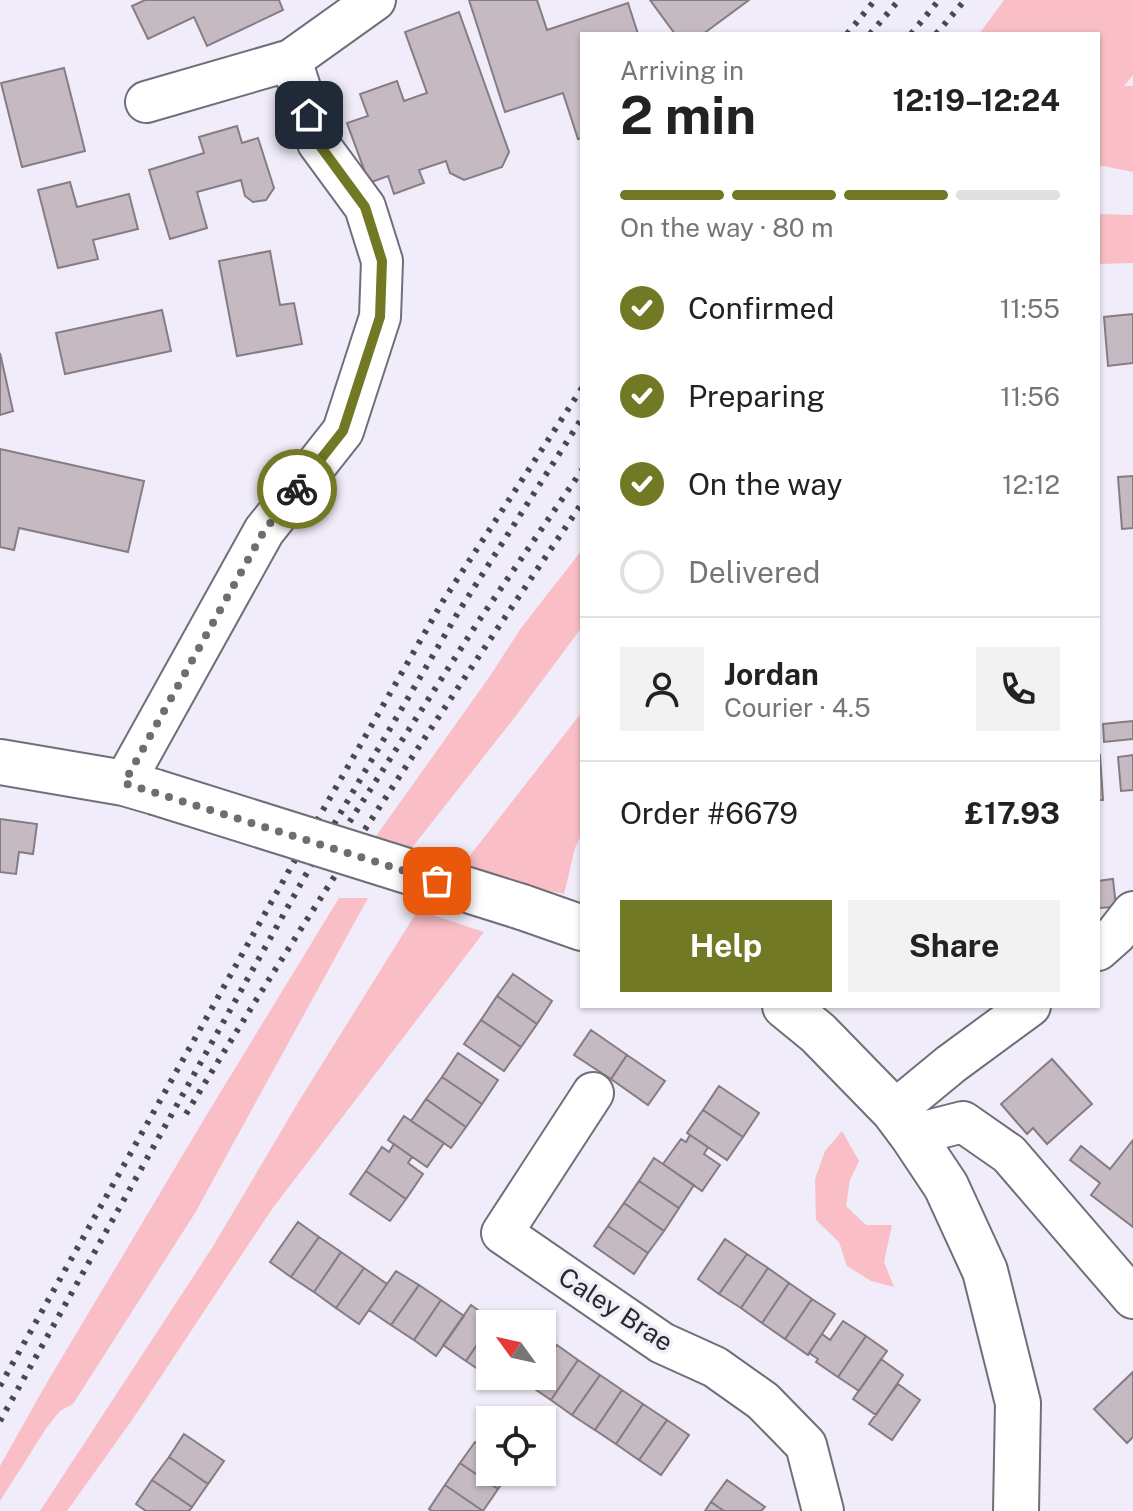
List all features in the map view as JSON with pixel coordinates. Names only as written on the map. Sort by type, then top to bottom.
[{"type":"street","points":[[146,102],[291,60],[375,0]]},
{"type":"street","points":[[140,788],[264,531],[343,431],[380,317],[382,261],[365,207],[318,143],[291,60]]},
{"type":"street","points":[[0,762],[140,788],[580,927]]},
{"type":"street","points":[[1100,948],[1133,912]]},
{"type":"street","points":[[787,1008],[818,1033],[903,1123],[946,1186],[985,1271],[1018,1403],[1016,1511]]},
{"type":"street","points":[[903,1123],[951,1064],[1027,1008]]},
{"type":"street","name":"Caley Brae","points":[[593,1093],[502,1233],[662,1343],[715,1367],[763,1401],[806,1445],[823,1511]]},
{"type":"street","points":[[903,1123],[963,1122],[1009,1154],[1133,1298]]},
{"type":"shaded area","points":[[1004,0],[1133,0],[1133,75],[1124,86],[1133,86],[1133,172],[1100,165],[1100,32],[980,32]]},
{"type":"shaded area","points":[[1100,214],[1133,215],[1133,263],[1100,264]]},
{"type":"shaded area","points":[[580,553],[580,630],[407,854],[374,839],[490,676],[521,628]]},
{"type":"shaded area","points":[[580,715],[580,837],[564,894],[457,872]]},
{"type":"shaded area","points":[[339,898],[368,898],[195,1213],[73,1404],[60,1411],[47,1427],[0,1501],[0,1466],[209,1111]]},
{"type":"shaded area","points":[[418,910],[484,932],[272,1209],[132,1420],[67,1511],[40,1511],[212,1248]]},
{"type":"shaded area","points":[[842,1131],[859,1161],[850,1180],[846,1206],[866,1225],[892,1225],[884,1262],[894,1287],[871,1281],[847,1266],[839,1242],[816,1220],[815,1179],[825,1151]]},
{"type":"building","points":[[145,0],[279,0],[283,10],[207,46],[194,17],[148,39],[132,6]]},
{"type":"building","points":[[469,0],[537,0],[547,30],[628,3],[637,32],[580,32],[580,138],[563,93],[505,112]]},
{"type":"building","points":[[650,0],[749,0],[706,32],[674,32]]},
{"type":"building","points":[[459,12],[509,152],[502,167],[464,180],[450,173],[446,161],[419,170],[424,183],[394,194],[388,176],[369,183],[347,123],[368,116],[360,94],[397,81],[404,101],[427,93],[405,32]]},
{"type":"building","points":[[64,68],[85,151],[22,167],[1,83]]},
{"type":"building","points":[[237,126],[242,143],[258,138],[274,188],[266,200],[253,202],[245,196],[241,180],[197,192],[207,228],[170,239],[149,170],[204,153],[199,137]]},
{"type":"building","points":[[70,182],[77,207],[129,194],[138,229],[93,240],[98,259],[58,268],[38,190]]},
{"type":"building","points":[[270,251],[280,305],[294,303],[302,344],[237,356],[219,261]]},
{"type":"building","points":[[162,310],[171,351],[65,374],[56,333]]},
{"type":"building","points":[[1133,314],[1133,363],[1108,366],[1104,317]]},
{"type":"building","points":[[0,353],[13,411],[0,415]]},
{"type":"building","points":[[0,449],[144,481],[128,552],[19,528],[14,550],[0,547]]},
{"type":"building","points":[[1133,476],[1133,528],[1122,529],[1118,477]]},
{"type":"building","points":[[1133,721],[1133,739],[1104,742],[1103,724]]},
{"type":"building","points":[[1100,755],[1103,800],[1100,800]]},
{"type":"building","points":[[1133,755],[1133,790],[1121,791],[1118,757]]},
{"type":"building","points":[[0,819],[37,824],[33,854],[19,852],[16,874],[0,872]]},
{"type":"building","points":[[1113,879],[1116,907],[1100,908],[1100,881]]},
{"type":"building","points":[[513,974],[552,1001],[537,1024],[497,996]]},
{"type":"building","points":[[497,996],[537,1024],[521,1047],[481,1020]]},
{"type":"building","points":[[481,1020],[521,1047],[504,1071],[464,1044]]},
{"type":"building","points":[[591,1030],[627,1055],[611,1079],[574,1055]]},
{"type":"building","points":[[458,1053],[498,1080],[482,1104],[442,1077]]},
{"type":"building","points":[[627,1055],[665,1081],[648,1105],[611,1079]]},
{"type":"building","points":[[1052,1059],[1092,1104],[1047,1144],[1033,1128],[1027,1134],[1001,1104]]},
{"type":"building","points":[[442,1077],[482,1104],[466,1127],[426,1099]]},
{"type":"building","points":[[719,1086],[759,1113],[743,1137],[703,1110]]},
{"type":"building","points":[[426,1099],[466,1127],[451,1148],[411,1121]]},
{"type":"building","points":[[703,1110],[743,1137],[727,1160],[687,1133]]},
{"type":"building","points":[[404,1116],[444,1143],[427,1167],[388,1140]]},
{"type":"building","points":[[690,1135],[708,1147],[704,1154],[720,1165],[702,1191],[663,1164],[681,1139],[686,1142]]},
{"type":"building","points":[[1133,1140],[1133,1227],[1091,1195],[1100,1183],[1070,1160],[1081,1146],[1110,1169]]},
{"type":"building","points":[[394,1144],[412,1157],[408,1163],[423,1174],[406,1199],[366,1171],[382,1147],[389,1152]]},
{"type":"building","points":[[654,1158],[694,1185],[679,1208],[639,1181]]},
{"type":"building","points":[[366,1171],[406,1199],[390,1221],[350,1194]]},
{"type":"building","points":[[639,1181],[679,1208],[664,1231],[624,1203]]},
{"type":"building","points":[[624,1203],[664,1231],[648,1253],[608,1226]]},
{"type":"building","points":[[298,1222],[319,1237],[291,1277],[270,1262]]},
{"type":"building","points":[[608,1226],[648,1253],[634,1274],[594,1246]]},
{"type":"building","points":[[319,1237],[341,1252],[314,1292],[291,1277]]},
{"type":"building","points":[[725,1239],[747,1254],[719,1294],[698,1279]]},
{"type":"building","points":[[341,1252],[364,1268],[336,1308],[314,1292]]},
{"type":"building","points":[[747,1254],[768,1268],[741,1308],[719,1294]]},
{"type":"building","points":[[364,1268],[387,1284],[359,1324],[336,1308]]},
{"type":"building","points":[[768,1268],[789,1283],[762,1323],[741,1308]]},
{"type":"building","points":[[396,1271],[419,1285],[391,1325],[369,1310]]},
{"type":"building","points":[[789,1283],[812,1299],[785,1339],[762,1323]]},
{"type":"building","points":[[419,1285],[441,1300],[414,1340],[391,1325]]},
{"type":"building","points":[[812,1299],[835,1314],[808,1355],[785,1339]]},
{"type":"building","points":[[441,1300],[464,1316],[436,1356],[414,1340]]},
{"type":"building","points":[[471,1305],[478,1310],[476,1346],[466,1361],[443,1345]]},
{"type":"building","points":[[843,1321],[866,1336],[838,1377],[816,1362],[818,1359],[809,1353],[822,1334],[830,1340]]},
{"type":"building","points":[[866,1336],[887,1351],[859,1391],[838,1377]]},
{"type":"building","points":[[476,1346],[476,1368],[466,1361]]},
{"type":"building","points":[[556,1346],[578,1360],[551,1400],[536,1390],[556,1390]]},
{"type":"building","points":[[881,1359],[903,1375],[876,1415],[853,1399]]},
{"type":"building","points":[[578,1360],[600,1375],[572,1415],[551,1400]]},
{"type":"building","points":[[1133,1372],[1133,1437],[1127,1443],[1094,1409]]},
{"type":"building","points":[[600,1375],[622,1390],[595,1430],[572,1415]]},
{"type":"building","points":[[898,1384],[920,1400],[892,1440],[869,1424]]},
{"type":"building","points":[[622,1390],[643,1404],[616,1444],[595,1430]]},
{"type":"building","points":[[643,1404],[667,1420],[639,1460],[616,1444]]},
{"type":"building","points":[[667,1420],[689,1435],[661,1475],[639,1460]]},
{"type":"building","points":[[184,1434],[224,1461],[208,1484],[169,1457]]},
{"type":"building","points":[[475,1442],[476,1443],[476,1474],[460,1463]]},
{"type":"building","points":[[169,1457],[208,1484],[192,1507],[152,1480]]},
{"type":"building","points":[[460,1463],[476,1474],[476,1486],[498,1489],[483,1511],[445,1485]]},
{"type":"building","points":[[152,1480],[192,1507],[189,1511],[146,1511],[136,1504]]},
{"type":"building","points":[[727,1480],[765,1507],[761,1511],[724,1511],[711,1502]]},
{"type":"building","points":[[445,1485],[483,1511],[429,1509]]},
{"type":"building","points":[[711,1502],[724,1511],[705,1511]]},
{"type":"railway","points":[[849,32],[875,0]]},
{"type":"railway","points":[[872,32],[899,0]]},
{"type":"railway","points":[[913,32],[939,0]]},
{"type":"railway","points":[[938,32],[965,0]]},
{"type":"railway","points":[[0,1386],[443,601],[580,391]]},
{"type":"railway","points":[[0,1421],[337,819],[459,611],[580,421]]},
{"type":"railway","points":[[343,832],[478,622],[580,473]]},
{"type":"railway","points":[[186,1114],[380,806],[580,506]]},
{"type":"way so far","points":[[297,489],[264,531],[124,783],[437,881]]},
{"type":"route","points":[[297,489],[343,431],[380,317],[382,261],[365,207],[318,143],[309,115]]}]
